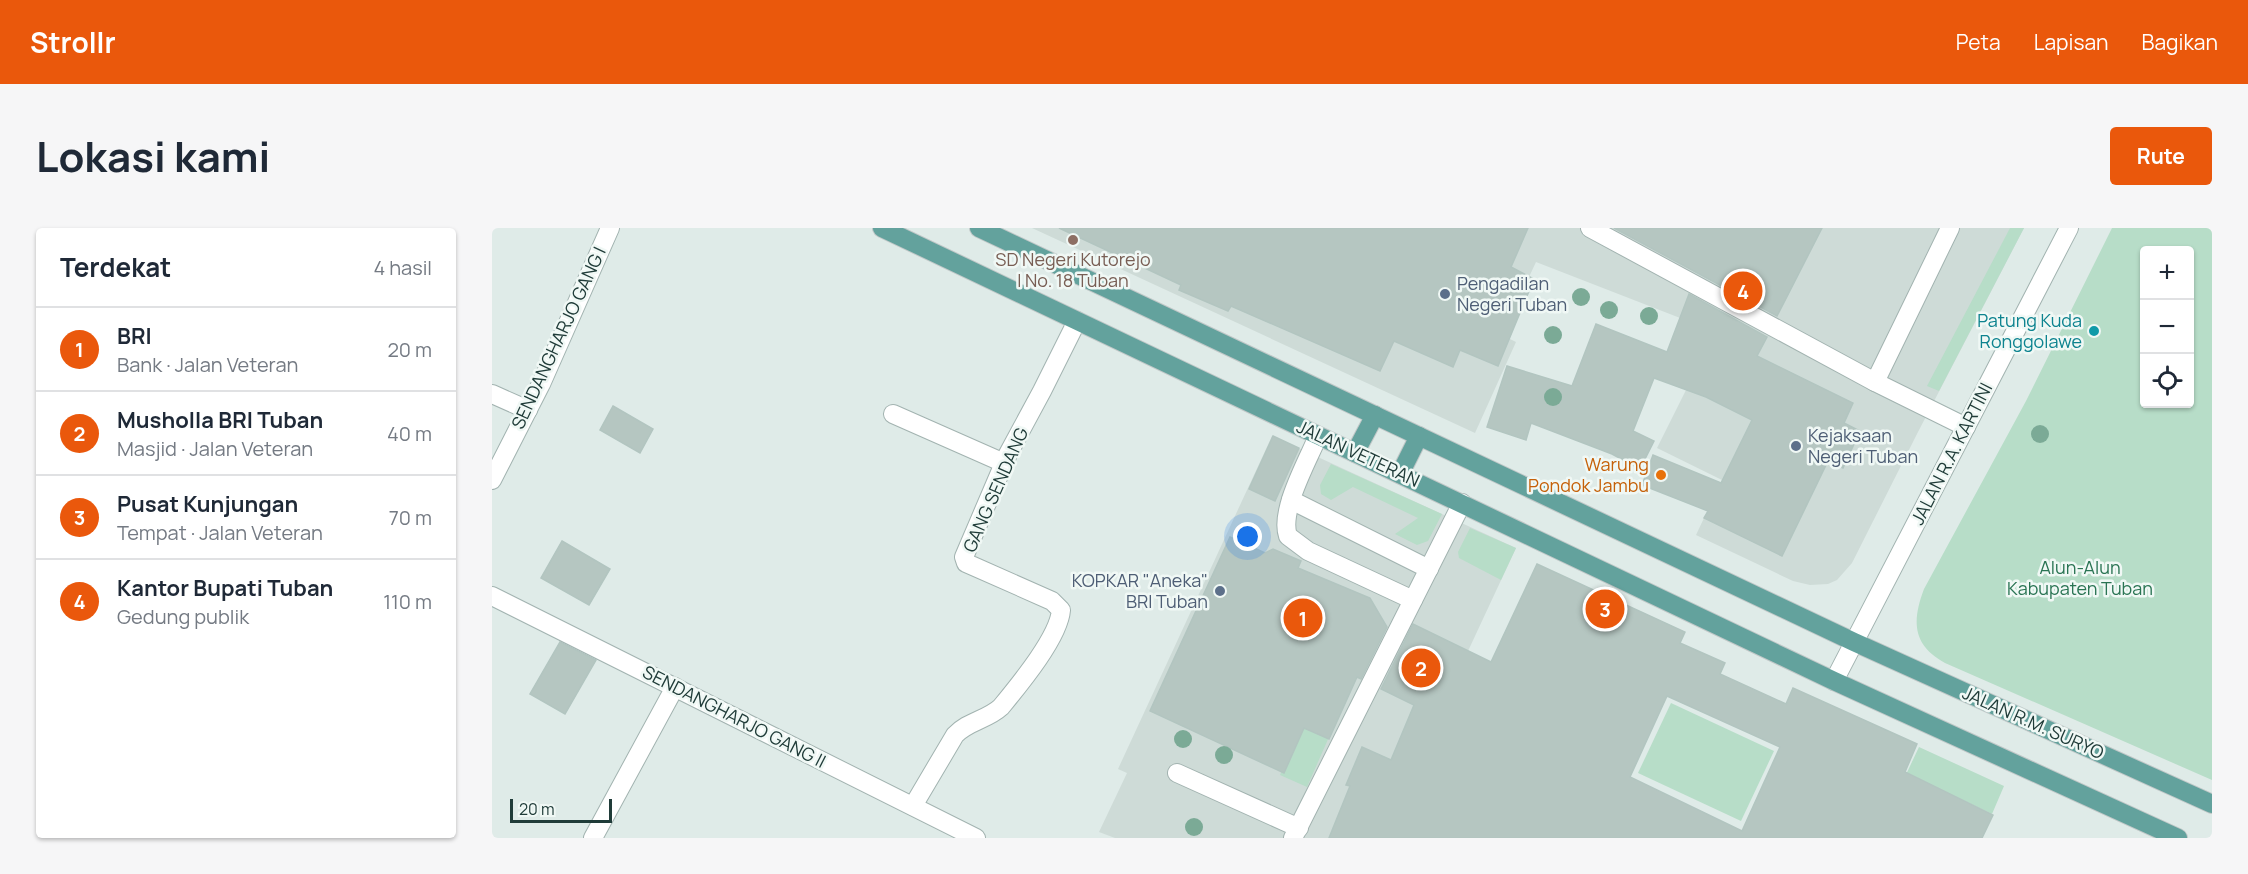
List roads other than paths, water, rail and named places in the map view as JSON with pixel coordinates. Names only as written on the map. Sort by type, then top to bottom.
[{"type":"main road","name":"JALAN VETERAN","points":[[882,228],[1834,681]]},
{"type":"main road","points":[[979,228],[1854,642]]},
{"type":"main road","points":[[1355,453],[1375,415]]},
{"type":"main road","points":[[1400,474],[1419,436]]},
{"type":"main road","name":"JALAN R.M. SURYO","points":[[1854,642],[2212,804]]},
{"type":"main road","points":[[1834,681],[2178,838]]},
{"type":"street","name":"SENDANGHARJO GANG I","points":[[492,480],[528,410],[610,228]]},
{"type":"street","points":[[1590,228],[1875,382],[1966,427]]},
{"type":"street","points":[[1875,382],[1950,228]]},
{"type":"street","name":"JALAN R.A. KARTINI","points":[[1834,681],[2069,228]]},
{"type":"street","name":"GANG SENDANG","points":[[913,806],[955,735],[963,727],[993,714],[1001,707],[1046,646],[1059,621],[1061,610],[1052,601],[972,566],[965,560],[965,554],[1004,463],[1077,321]]},
{"type":"street","points":[[492,394],[528,410]]},
{"type":"street","points":[[893,414],[1004,463]]},
{"type":"street","points":[[1318,436],[1291,500],[1285,521],[1286,532],[1290,539],[1308,551],[1413,600]]},
{"type":"street","points":[[1291,500],[1429,569]]},
{"type":"street","points":[[1177,773],[1296,833],[1462,503]]},
{"type":"street","name":"SENDANGHARJO GANG II","points":[[492,596],[976,838]]},
{"type":"street","points":[[593,838],[675,687]]},
{"type":"place","name":"SD Negeri Kutorejo I No. 18 Tuban","points":[[1073,240]]},
{"type":"place","name":"Kantor Bupati Tuban","points":[[1743,291]]},
{"type":"place","name":"Pengadilan Negeri Tuban","points":[[1445,294]]},
{"type":"place","name":"Patung Kuda Ronggolawe","points":[[2094,331]]},
{"type":"place","name":"Kejaksaan Negeri Tuban","points":[[1796,446]]},
{"type":"place","name":"Warung Pondok Jambu","points":[[1661,475]]},
{"type":"place","name":"KOPKAR \"Aneka\" BRI Tuban","points":[[1220,591]]},
{"type":"place","name":"Pusat Kunjungan","points":[[1605,609]]},
{"type":"place","name":"BRI","points":[[1303,618]]},
{"type":"place","name":"Musholla BRI Tuban","points":[[1421,668]]},
{"type":"park label","name":"Alun-Alun Kabupaten Tuban","points":[[2080,578]]}]
